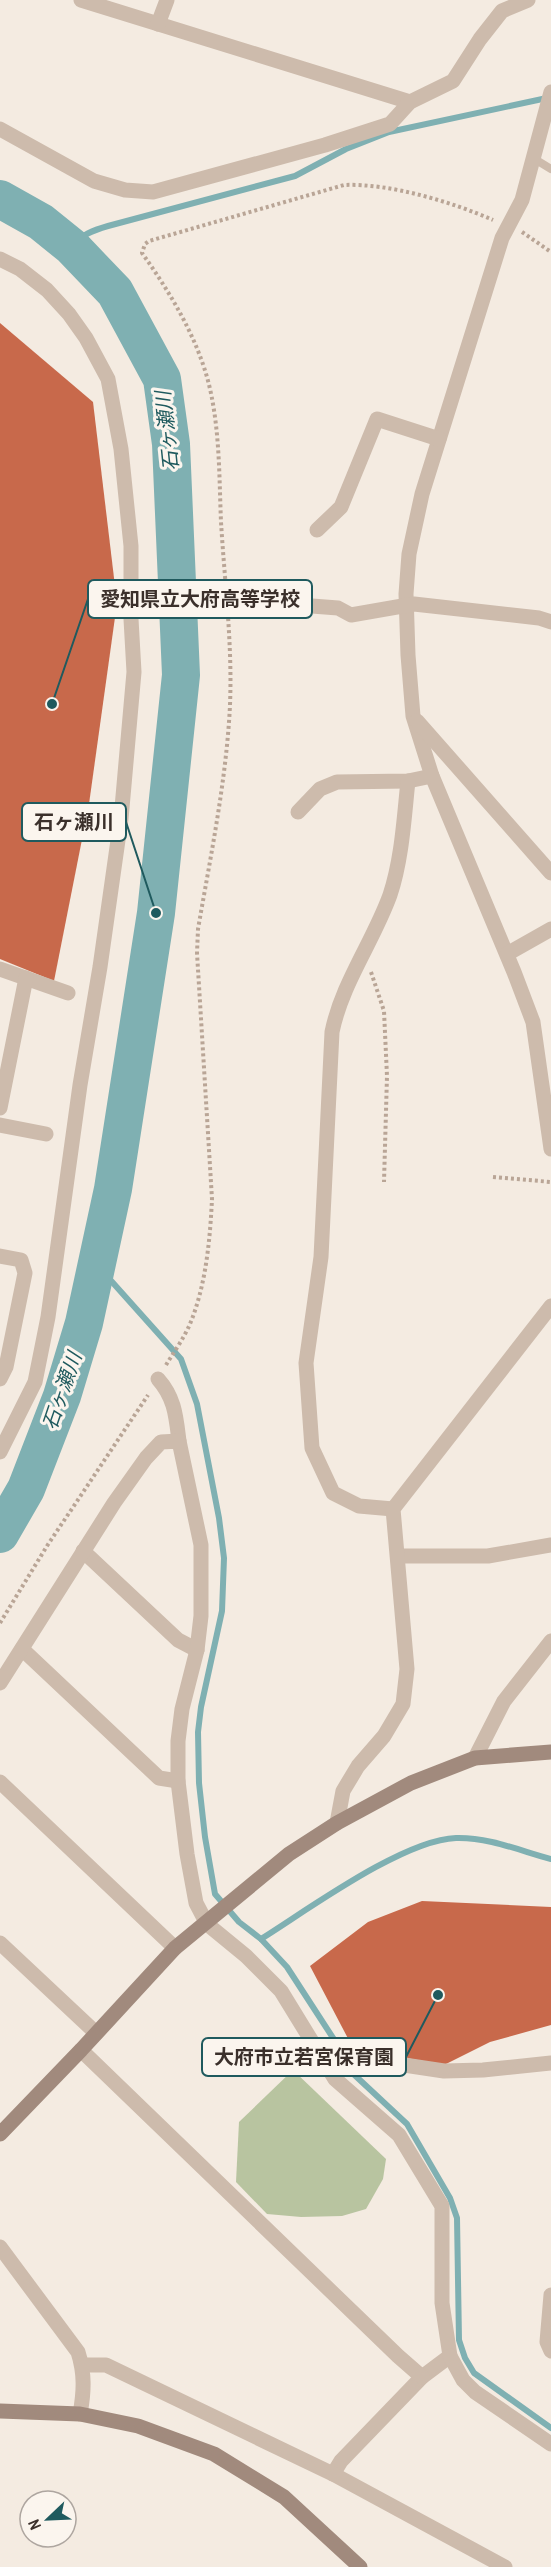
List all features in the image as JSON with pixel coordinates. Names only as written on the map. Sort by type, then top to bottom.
[{"type":"street","points":[[81,0],[410,102]]},
{"type":"street","points":[[158,24],[167,0]]},
{"type":"street","points":[[0,129],[94,181],[125,190],[153,192],[325,145],[390,124],[410,102],[453,81],[502,11],[517,2]]},
{"type":"street","points":[[551,92],[549,107],[522,200],[502,238],[422,494],[409,555],[407,605],[413,716],[432,776],[533,1022],[546,1081],[551,1149]]},
{"type":"street","points":[[0,259],[20,269],[47,291],[69,314],[86,338],[108,379],[120,449],[131,546],[134,672],[121,819],[80,1085],[48,1317],[35,1382],[0,1452]]},
{"type":"street","points":[[317,531],[341,507],[377,419],[439,439]]},
{"type":"street","points":[[312,606],[338,608],[351,615],[407,605],[445,607],[539,618],[551,622]]},
{"type":"street","points":[[413,716],[551,873]]},
{"type":"street","points":[[298,812],[320,789],[338,782],[408,781],[432,776]]},
{"type":"street","points":[[393,1509],[359,1506],[333,1493],[312,1448],[306,1363],[321,1257],[332,1032],[337,1006],[361,960],[390,893],[402,836],[408,781]]},
{"type":"street","points":[[507,954],[551,929]]},
{"type":"street","points":[[0,969],[68,993]]},
{"type":"street","points":[[0,1108],[26,978]]},
{"type":"street","points":[[0,1125],[46,1134]]},
{"type":"street","points":[[0,1256],[21,1260],[25,1273],[2,1371]]},
{"type":"street","points":[[337,1823],[343,1791],[358,1766],[384,1736],[403,1704],[407,1669],[393,1509],[551,1306]]},
{"type":"street","points":[[158,1379],[168,1390],[175,1406],[179,1441],[201,1545],[201,1617],[197,1650],[182,1708],[178,1741],[178,1781],[196,1903],[281,1991],[335,2079],[399,2135],[442,2206],[442,2303],[450,2356],[463,2380],[475,2392],[551,2444]]},
{"type":"street","points":[[0,1683],[83,1551],[146,1458],[162,1442],[179,1441]]},
{"type":"street","points":[[398,1556],[488,1556],[551,1545]]},
{"type":"street","points":[[83,1551],[178,1640],[197,1650]]},
{"type":"street","points":[[476,1758],[504,1701],[551,1641]]},
{"type":"street","points":[[22,1649],[159,1778],[178,1781]]},
{"type":"street","points":[[2,2128],[81,2050],[175,1948],[212,1920],[289,1854],[337,1823],[411,1783],[476,1758],[551,1752]]},
{"type":"street","points":[[0,1782],[175,1948]]},
{"type":"street","points":[[0,1943],[96,2033]]},
{"type":"street","points":[[81,2050],[422,2377]]},
{"type":"street","points":[[325,2064],[351,2057],[444,2071],[483,2070],[551,2063]]},
{"type":"street","points":[[0,2247],[78,2352],[82,2365],[84,2390],[80,2414]]},
{"type":"street","points":[[551,2295],[547,2342],[551,2351]]},
{"type":"street","points":[[333,2474],[341,2461],[422,2377],[450,2356]]},
{"type":"street","points":[[82,2365],[106,2366],[333,2474],[505,2567]]},
{"type":"street","points":[[0,2411],[80,2414],[138,2426],[214,2454],[284,2497],[360,2567]]},
{"type":"lane","points":[[533,158],[551,169]]},
{"type":"path","points":[[0,1623],[47,1546],[158,1379],[190,1325],[201,1287],[210,1237],[212,1199],[197,953],[198,929],[224,776],[229,720],[230,670],[216,428],[207,379],[198,352],[164,283],[142,253],[145,244],[332,188],[360,185],[460,206],[519,230],[551,252]]},
{"type":"path","points":[[361,960],[374,976],[384,1011],[387,1076],[384,1182]]},
{"type":"path","points":[[493,1177],[551,1182]]},
{"type":"green space","points":[[293,2070],[386,2159],[383,2179],[366,2209],[342,2216],[301,2217],[267,2214],[236,2182],[239,2122]]},
{"type":"building","points":[[0,323],[93,402],[117,603],[89,804],[54,981],[0,959]]},
{"type":"building","points":[[422,1901],[551,1907],[551,2025],[490,2042],[444,2065],[353,2048],[310,1966],[368,1922]]},
{"type":"waterway","points":[[72,247],[83,236],[93,231],[295,176],[346,149],[389,132],[547,98]]},
{"type":"waterway","name":"石ヶ瀬川","points":[[0,199],[41,222],[72,247],[115,292],[162,379],[171,444],[181,675],[156,913],[113,1189],[84,1323],[62,1396],[26,1489],[0,1534]]},
{"type":"waterway","points":[[97,1265],[181,1359],[197,1404],[219,1518],[224,1558],[222,1611],[201,1707],[198,1732],[199,1783],[215,1894],[239,1922],[261,1939],[287,1967],[335,2041],[347,2068],[407,2124],[450,2198],[457,2218],[459,2340],[465,2358],[474,2373],[551,2428]]},
{"type":"waterway","points":[[261,1939],[357,1878],[410,1850],[434,1842],[468,1838],[504,1845],[551,1859]]},
{"type":"place","name":"愛知県立大府高等学校","points":[[52,704]]},
{"type":"place","name":"石ヶ瀬川","points":[[156,913]]},
{"type":"place","name":"大府市立若宮保育園","points":[[438,1995]]}]
